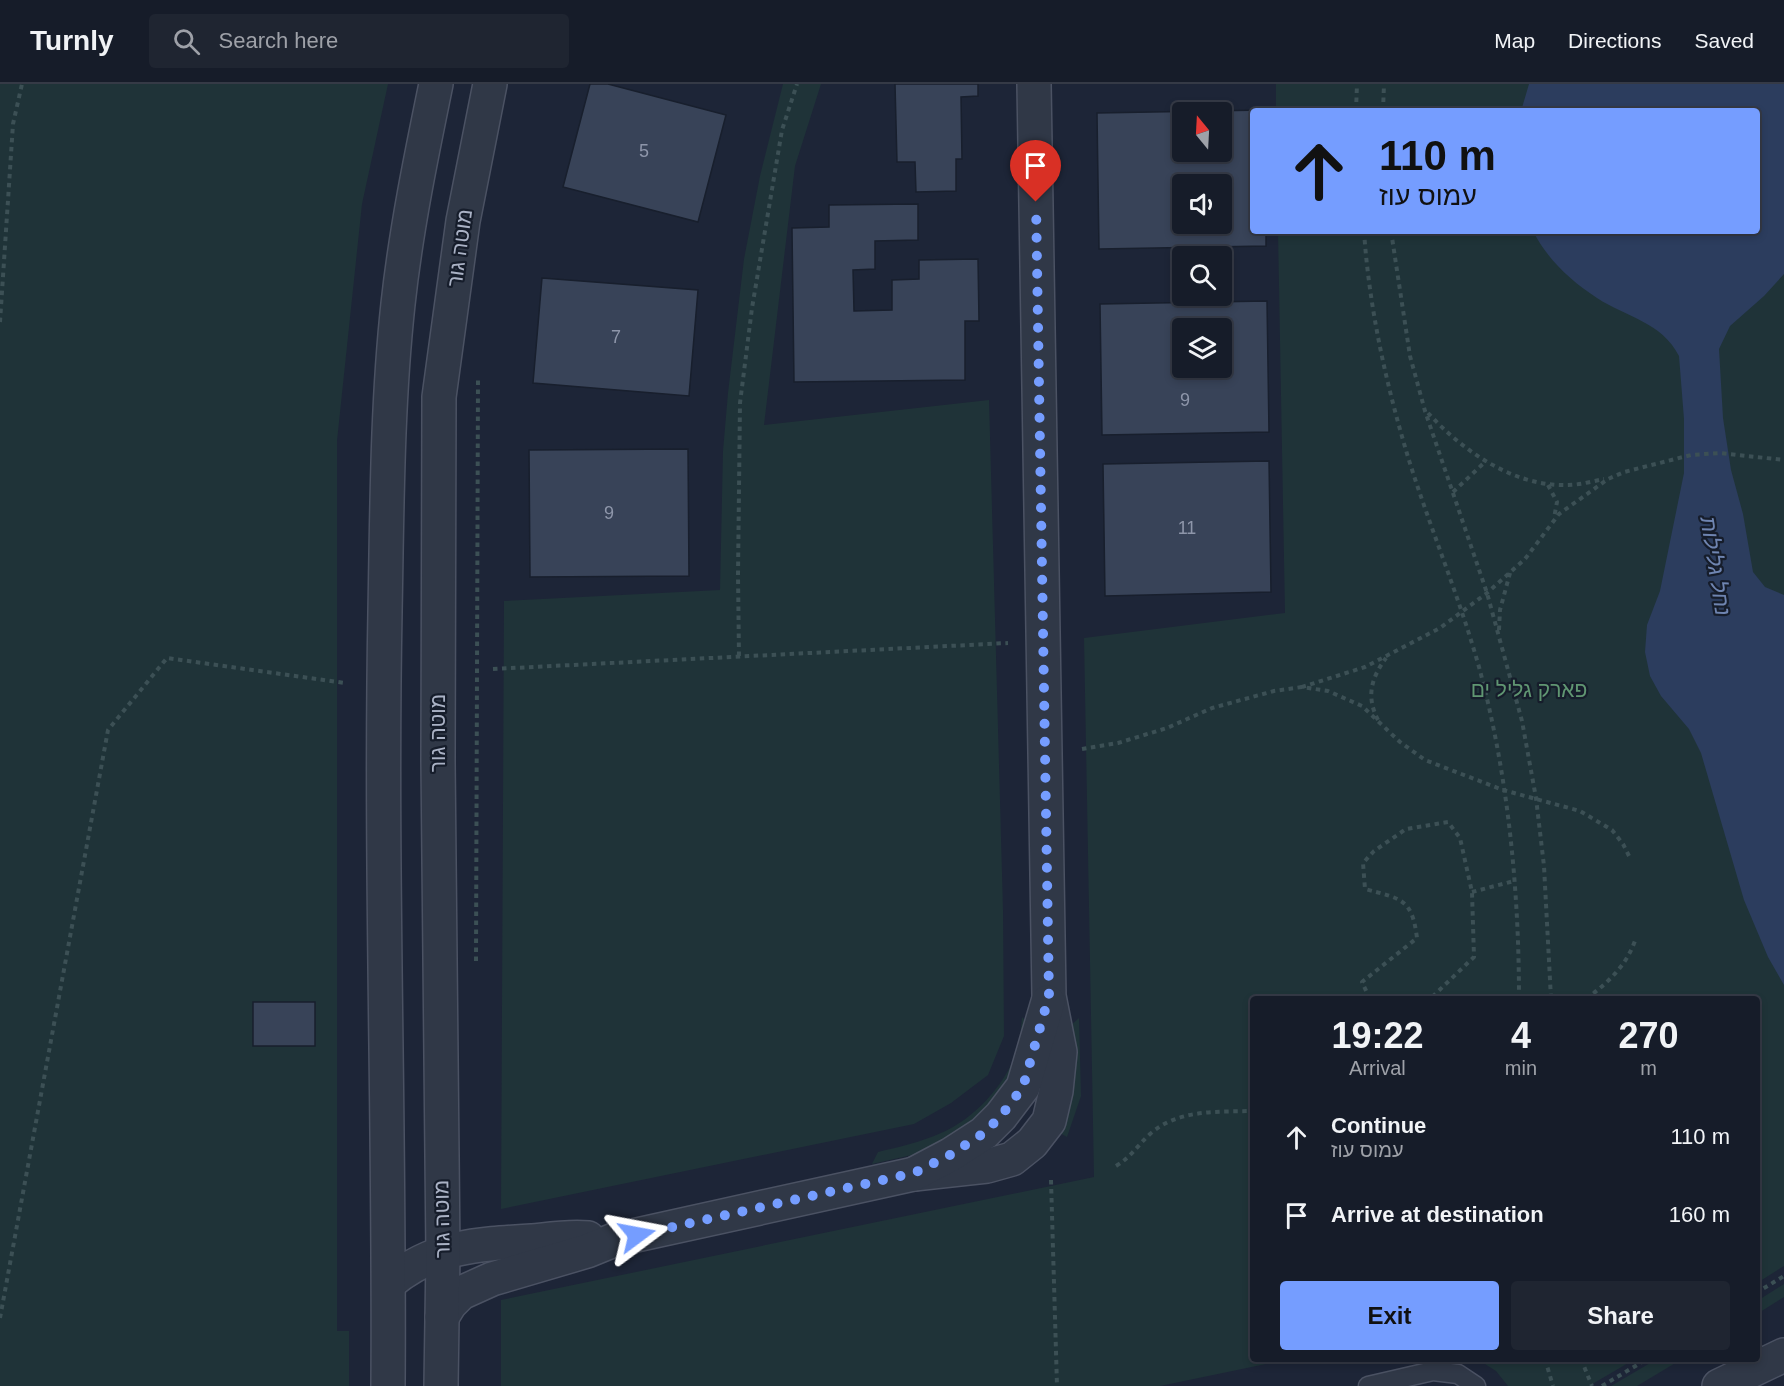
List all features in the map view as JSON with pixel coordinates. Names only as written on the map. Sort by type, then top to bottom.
[{"type":"street","points":[[388,1386],[383,713],[388,444],[398,305],[412,200],[436,84]]},
{"type":"street","name":"מוטה גור","points":[[441,1386],[442,1317],[434,1265],[442,1210],[438,761],[439,397],[463,221],[490,84]]},
{"type":"street","points":[[442,1317],[461,1293],[487,1281],[587,1251],[614,1240],[914,1173],[987,1166],[1012,1159],[1032,1143],[1049,1120],[1056,1091],[1060,1052],[1049,996],[1034,84]]},
{"type":"street","points":[[388,1195],[408,1250],[462,1284],[487,1281]]},
{"type":"street","points":[[442,1210],[453,1226],[465,1235],[487,1244]]},
{"type":"street","points":[[389,1283],[434,1265],[458,1248],[583,1237],[614,1240]]},
{"type":"street","points":[[1719,1386],[1784,1355]]},
{"type":"lane","points":[[1368,1386],[1433,1371],[1458,1374],[1476,1386]]},
{"type":"path","points":[[0,322],[13,124],[22,84]]},
{"type":"path","points":[[740,656],[738,575],[740,403],[752,308],[782,130],[797,84]]},
{"type":"path","points":[[1356,108],[1358,84]]},
{"type":"path","points":[[1383,108],[1384,84]]},
{"type":"path","points":[[1364,234],[1379,341],[1396,416],[1479,668],[1493,729],[1514,881],[1520,996]]},
{"type":"path","points":[[1391,234],[1410,356],[1425,411],[1487,593],[1522,721],[1536,798],[1544,866],[1551,996]]},
{"type":"path","points":[[476,962],[479,366]]},
{"type":"path","points":[[1425,411],[1446,434],[1499,469],[1548,485],[1569,486],[1608,479]]},
{"type":"path","points":[[1082,748],[1118,743],[1167,728],[1212,708],[1347,674],[1386,657],[1440,628],[1487,593],[1525,559],[1559,514],[1608,479],[1624,472],[1671,459],[1709,453],[1784,460]]},
{"type":"path","points":[[1453,492],[1486,461]]},
{"type":"path","points":[[1548,485],[1557,502],[1553,521]]},
{"type":"path","points":[[1499,634],[1500,610],[1510,572]]},
{"type":"path","points":[[493,669],[1008,643]]},
{"type":"path","points":[[1382,726],[1375,714],[1371,692],[1373,678],[1386,657]]},
{"type":"path","points":[[0,1318],[108,730],[167,658],[345,683]]},
{"type":"path","points":[[1302,687],[1329,691],[1362,706],[1382,726],[1425,760],[1503,790],[1580,811],[1597,819],[1612,830],[1629,856]]},
{"type":"path","points":[[1369,996],[1362,981],[1417,938],[1414,915],[1399,898],[1365,889],[1363,863],[1374,851],[1407,829],[1448,822],[1460,838],[1472,892],[1474,957],[1433,996]]},
{"type":"path","points":[[1472,892],[1514,881]]},
{"type":"path","points":[[1590,996],[1619,971],[1629,956],[1636,938]]},
{"type":"path","points":[[1116,1166],[1129,1159],[1152,1133],[1165,1124],[1199,1113],[1250,1111]]},
{"type":"path","points":[[1051,1180],[1057,1386]]},
{"type":"path","points":[[1760,1291],[1784,1276]]},
{"type":"path","points":[[1546,1362],[1553,1386]]},
{"type":"path","points":[[1582,1362],[1592,1386]]},
{"type":"path","points":[[1602,1386],[1642,1362]]},
{"type":"green space","points":[[0,84],[388,84],[362,204],[337,441],[337,1331],[349,1331],[349,1386],[0,1386]]},
{"type":"green space","points":[[783,84],[821,84],[795,166],[764,425],[989,400],[1003,910],[1004,1036],[988,1075],[951,1103],[914,1124],[501,1209],[504,601],[720,590],[723,451],[744,259],[760,176]]},
{"type":"green space","name":"פארק גליל ים","points":[[1276,84],[1784,84],[1784,1266],[1760,1281],[1760,996],[1250,996],[1250,1362],[1276,1362],[1160,1386],[501,1386],[501,1300],[1094,1177],[1084,638],[1285,613],[1278,234],[1760,234],[1760,108],[1276,108]]},
{"type":"green space","points":[[1022,1017],[1030,1026],[1024,1058],[987,1117],[925,1152],[872,1164],[878,1152],[918,1142],[941,1133],[976,1111],[995,1090],[1016,1054]]},
{"type":"green space","points":[[1079,1018],[1081,1096],[1067,1137],[1058,1132],[1068,1028]]},
{"type":"green space","points":[[1784,1284],[1784,1297],[1760,1312],[1760,1299]]},
{"type":"green space","points":[[1482,1362],[1630,1362],[1589,1386],[1508,1386],[1496,1371]]},
{"type":"green space","points":[[1652,1362],[1677,1362],[1637,1386],[1611,1386]]},
{"type":"water","name":"נחל גלילות","points":[[1529,84],[1784,84],[1784,274],[1764,296],[1730,326],[1719,349],[1723,418],[1731,470],[1743,514],[1753,572],[1765,587],[1784,595],[1784,985],[1768,957],[1744,900],[1701,753],[1689,729],[1661,696],[1650,676],[1645,652],[1647,625],[1660,591],[1684,473],[1684,419],[1679,356],[1663,335],[1642,321],[1608,305],[1569,277],[1545,251],[1535,234],[1760,234],[1760,108],[1522,108]]},
{"type":"building","points":[[590,84],[608,84],[726,115],[698,222],[563,187]]},
{"type":"building","points":[[895,84],[978,84],[978,96],[961,97],[962,159],[956,159],[956,191],[916,192],[915,162],[897,162]]},
{"type":"building","points":[[1250,110],[1250,234],[1266,234],[1266,246],[1099,249],[1097,113],[1172,112],[1172,162],[1232,162],[1232,111]]},
{"type":"building","points":[[918,204],[918,240],[875,241],[875,269],[853,270],[854,311],[892,310],[892,280],[919,279],[919,260],[978,259],[979,321],[965,321],[965,380],[794,382],[792,228],[829,227],[829,205]]},
{"type":"building","points":[[542,278],[698,290],[689,396],[533,383]]},
{"type":"building","points":[[1267,301],[1269,432],[1102,435],[1100,304],[1172,303],[1172,306],[1232,306],[1232,302]]},
{"type":"building","points":[[688,449],[689,576],[530,577],[529,450]]},
{"type":"building","points":[[1269,461],[1271,592],[1105,596],[1103,464]]},
{"type":"building","points":[[253,1002],[315,1002],[315,1046],[253,1046]]},
{"type":"route","points":[[637,1235],[914,1173],[950,1155],[984,1133],[1001,1116],[1023,1087],[1049,996],[1036,202]]}]
